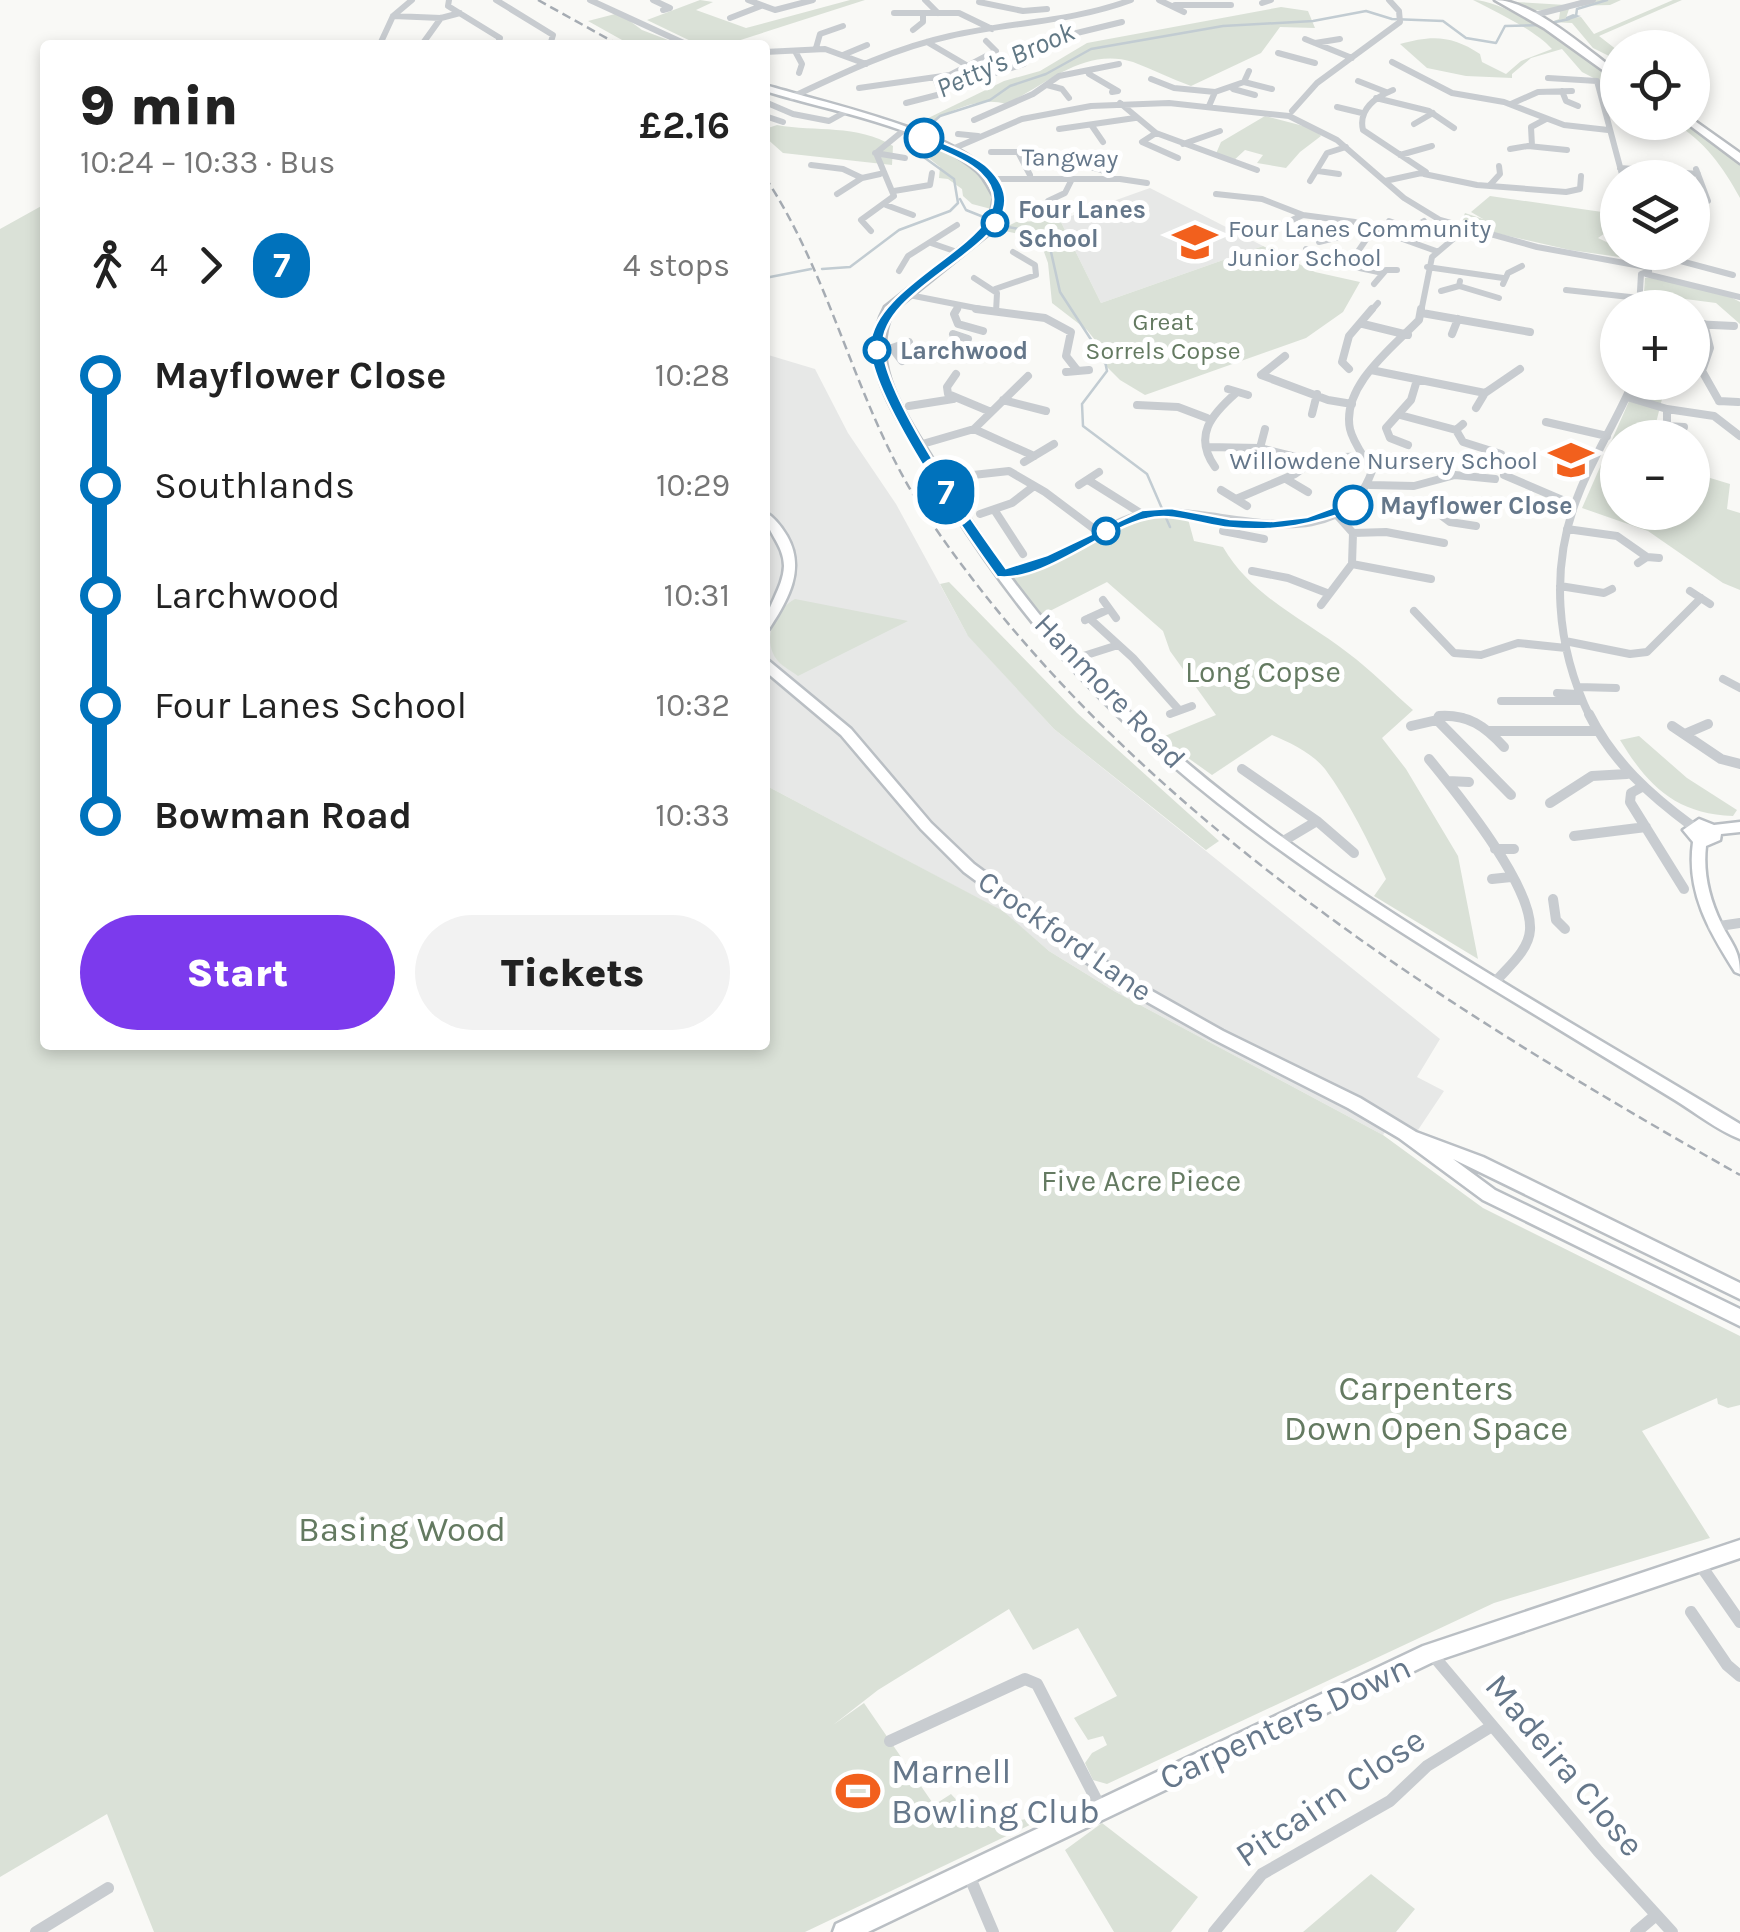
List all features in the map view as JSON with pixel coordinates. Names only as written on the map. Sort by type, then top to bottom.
[{"type":"highway","points":[[1500,0],[1539,21],[1600,65]]},
{"type":"highway","points":[[1710,136],[1740,159]]},
{"type":"street","points":[[382,40],[393,16],[412,0]]},
{"type":"street","points":[[450,0],[448,6],[500,40]]},
{"type":"street","points":[[496,0],[553,35],[552,40]]},
{"type":"street","points":[[590,0],[677,40]]},
{"type":"street","points":[[652,0],[666,9],[680,4]]},
{"type":"street","points":[[748,0],[776,10],[813,0]]},
{"type":"street","points":[[928,1],[939,0]]},
{"type":"street","points":[[792,97],[927,42],[1098,12],[1130,0]]},
{"type":"street","points":[[1159,0],[1179,10],[1210,1],[1232,6]]},
{"type":"street","points":[[1262,3],[1271,0]]},
{"type":"street","points":[[1294,112],[1317,84],[1401,20],[1390,0]]},
{"type":"street","points":[[1539,21],[1593,0]]},
{"type":"street","points":[[928,1],[938,13]]},
{"type":"street","points":[[965,15],[980,1],[1013,10],[1045,10]]},
{"type":"street","points":[[730,18],[762,6]]},
{"type":"street","points":[[739,8],[748,11]]},
{"type":"street","points":[[891,13],[965,15],[992,29]]},
{"type":"street","points":[[393,16],[440,18],[460,14]]},
{"type":"street","points":[[919,29],[923,15]]},
{"type":"street","points":[[425,40],[440,18]]},
{"type":"street","points":[[1043,22],[1058,36]]},
{"type":"street","points":[[816,48],[820,34],[843,25],[853,30]]},
{"type":"street","points":[[1046,48],[1043,43],[1058,36],[1117,25]]},
{"type":"street","points":[[1304,39],[1352,58]]},
{"type":"street","points":[[1314,43],[1340,39]]},
{"type":"street","points":[[864,86],[935,78],[980,62],[996,51],[988,42],[1001,41]]},
{"type":"street","points":[[927,42],[968,66]]},
{"type":"street","points":[[770,52],[816,48],[866,64]]},
{"type":"street","points":[[842,55],[865,48]]},
{"type":"street","points":[[1306,60],[1325,48]]},
{"type":"street","points":[[795,51],[799,72],[811,69]]},
{"type":"street","points":[[1278,53],[1315,63]]},
{"type":"street","points":[[1391,61],[1442,90],[1600,128]]},
{"type":"street","points":[[980,62],[999,70]]},
{"type":"street","points":[[989,74],[1021,63]]},
{"type":"street","points":[[966,118],[977,121],[1066,74],[1121,64]]},
{"type":"street","points":[[1548,65],[1550,78],[1598,81],[1600,91]]},
{"type":"street","points":[[897,70],[912,80]]},
{"type":"street","points":[[1086,72],[1118,91],[1112,92]]},
{"type":"street","points":[[1151,79],[1164,88],[1216,92],[1233,89],[1250,72],[1260,72]]},
{"type":"street","points":[[906,103],[918,104],[941,94],[935,78]]},
{"type":"street","points":[[1359,81],[1389,91],[1362,112],[1364,132]]},
{"type":"street","points":[[1244,82],[1270,92],[1282,84]]},
{"type":"street","points":[[1047,85],[1062,89],[1068,98]]},
{"type":"street","points":[[1233,89],[1255,96]]},
{"type":"street","points":[[770,91],[908,132],[976,162],[992,179],[1000,201],[997,220],[986,234],[904,294],[882,320],[877,338],[879,358],[900,358],[892,348],[909,342]]},
{"type":"street","points":[[1562,91],[1566,101],[1580,106]]},
{"type":"street","points":[[1511,104],[1532,93],[1572,91]]},
{"type":"street","points":[[1209,106],[1216,92]]},
{"type":"street","points":[[1376,98],[1434,113],[1457,129]]},
{"type":"street","points":[[1014,101],[1042,114]]},
{"type":"street","points":[[1120,104],[1156,134],[1257,170]]},
{"type":"street","points":[[950,150],[1042,114],[1120,104],[1294,112],[1346,147],[1422,211],[1464,229],[1600,260]]},
{"type":"street","points":[[770,105],[829,121],[846,111]]},
{"type":"street","points":[[1336,107],[1362,112]]},
{"type":"street","points":[[770,118],[780,121],[788,112]]},
{"type":"street","points":[[1415,121],[1434,113]]},
{"type":"street","points":[[1058,129],[1135,118]]},
{"type":"street","points":[[1532,146],[1530,127],[1547,118]]},
{"type":"street","points":[[1092,126],[1105,138]]},
{"type":"street","points":[[1183,144],[1216,130],[1202,126]]},
{"type":"street","points":[[1353,131],[1364,132],[1420,164],[1424,174]]},
{"type":"street","points":[[894,191],[880,174],[876,153],[879,144],[908,132]]},
{"type":"street","points":[[958,134],[979,136]]},
{"type":"street","points":[[1156,134],[1142,142],[1166,158],[1178,158]]},
{"type":"street","points":[[1300,177],[1309,180],[1328,153],[1346,147]]},
{"type":"street","points":[[1400,155],[1428,148]]},
{"type":"street","points":[[993,149],[1026,156],[1030,175]]},
{"type":"street","points":[[1510,149],[1570,149]]},
{"type":"street","points":[[876,153],[905,158]]},
{"type":"street","points":[[1081,165],[1102,170],[1110,178]]},
{"type":"street","points":[[813,167],[843,169],[862,178]]},
{"type":"street","points":[[1490,186],[1496,168]]},
{"type":"street","points":[[1318,171],[1340,173],[1347,181]]},
{"type":"street","points":[[837,190],[880,174]]},
{"type":"street","points":[[1385,181],[1424,174],[1490,186],[1576,191],[1586,195]]},
{"type":"street","points":[[1567,174],[1583,175],[1584,182],[1576,191]]},
{"type":"street","points":[[894,191],[930,185],[933,175],[922,176]]},
{"type":"street","name":"Tangway","points":[[992,179],[1030,175],[1147,183]]},
{"type":"street","points":[[1036,199],[1046,205],[1065,194],[1072,180]]},
{"type":"street","points":[[861,220],[892,201],[894,191]]},
{"type":"street","points":[[1214,194],[1262,199],[1303,215],[1374,228],[1436,251]]},
{"type":"street","points":[[1710,198],[1720,198]]},
{"type":"street","points":[[886,205],[911,212]]},
{"type":"street","points":[[1271,219],[1280,224],[1303,215]]},
{"type":"street","points":[[850,218],[861,220],[870,231]]},
{"type":"street","points":[[1397,237],[1424,221]]},
{"type":"street","points":[[1389,222],[1411,229]]},
{"type":"street","points":[[898,265],[951,226]]},
{"type":"street","points":[[1333,274],[1356,257],[1374,228]]},
{"type":"street","points":[[1223,531],[1310,521],[1336,514],[1363,497],[1372,472],[1350,429],[1352,404],[1370,370],[1408,335],[1422,313],[1427,267],[1436,251],[1464,229]]},
{"type":"street","points":[[1319,242],[1341,232],[1364,241]]},
{"type":"street","points":[[931,243],[960,253]]},
{"type":"street","points":[[994,289],[1036,275],[1034,265],[1010,252]]},
{"type":"street","points":[[1311,253],[1383,273],[1397,270]]},
{"type":"street","points":[[1356,257],[1371,262]]},
{"type":"street","points":[[1427,267],[1503,281],[1522,269]]},
{"type":"street","points":[[1648,270],[1740,296]]},
{"type":"street","points":[[1706,270],[1733,275]]},
{"type":"street","points":[[1458,286],[1460,272]]},
{"type":"street","points":[[1374,284],[1383,273]]},
{"type":"street","points":[[971,277],[994,289],[998,298],[996,312]]},
{"type":"street","points":[[1441,291],[1458,286],[1500,298]]},
{"type":"street","points":[[1569,289],[1600,293]]},
{"type":"street","points":[[904,294],[958,308],[1045,318],[1068,328],[1071,338],[1066,356],[1076,370]]},
{"type":"street","points":[[1330,362],[1345,366],[1349,336],[1364,324],[1376,301],[1388,303]]},
{"type":"street","points":[[958,308],[954,319],[963,335],[986,332]]},
{"type":"street","points":[[1422,313],[1530,332]]},
{"type":"street","points":[[1518,330],[1521,319]]},
{"type":"street","points":[[1452,334],[1458,320]]},
{"type":"street","points":[[1364,324],[1408,335]]},
{"type":"street","points":[[1710,324],[1727,324]]},
{"type":"street","points":[[1285,355],[1264,368],[1261,375],[1352,404]]},
{"type":"street","name":"Hanmore Road","points":[[879,358],[888,388],[962,519],[1074,659],[1174,760],[1320,873],[1740,1132]]},
{"type":"street","points":[[1476,408],[1485,393],[1516,371],[1497,366]]},
{"type":"street","points":[[1066,372],[1089,370]]},
{"type":"street","points":[[1370,370],[1485,393]]},
{"type":"street","points":[[953,399],[947,388],[957,374]]},
{"type":"street","points":[[919,445],[974,429],[1028,376]]},
{"type":"street","points":[[1388,436],[1389,422],[1411,400],[1417,380]]},
{"type":"street","points":[[1019,385],[1033,390]]},
{"type":"street","points":[[1710,386],[1719,401],[1714,416]]},
{"type":"street","points":[[1208,463],[1203,428],[1208,418],[1232,391],[1248,395]]},
{"type":"street","points":[[1309,411],[1316,394]]},
{"type":"street","points":[[915,395],[920,404]]},
{"type":"street","points":[[909,406],[953,399],[991,412]]},
{"type":"street","points":[[1003,400],[1046,411]]},
{"type":"street","points":[[1637,400],[1714,416],[1740,436]]},
{"type":"street","points":[[1719,401],[1738,402]]},
{"type":"street","points":[[1138,406],[1178,407],[1208,418]]},
{"type":"street","points":[[1666,420],[1667,409]]},
{"type":"street","points":[[1400,415],[1460,427],[1463,442],[1501,454]]},
{"type":"street","points":[[1544,421],[1600,434]]},
{"type":"street","points":[[974,429],[1034,456]]},
{"type":"street","points":[[1259,433],[1260,448]]},
{"type":"street","points":[[1372,434],[1408,445]]},
{"type":"street","points":[[1024,462],[1054,444]]},
{"type":"street","points":[[1206,447],[1260,448],[1304,459],[1365,456]]},
{"type":"street","points":[[1600,451],[1566,529],[1560,586],[1566,645],[1580,694],[1594,731],[1640,788],[1696,833],[1714,839],[1713,830],[1740,827]]},
{"type":"street","points":[[1236,499],[1302,469],[1304,459]]},
{"type":"street","points":[[973,476],[1002,469],[1034,486],[1101,534]]},
{"type":"street","points":[[1079,486],[1098,472]]},
{"type":"street","points":[[1370,485],[1414,486],[1455,475],[1494,477],[1574,506]]},
{"type":"street","points":[[1484,490],[1494,477]]},
{"type":"street","points":[[1286,478],[1308,492]]},
{"type":"street","points":[[1088,480],[1142,514]]},
{"type":"street","points":[[980,514],[994,511],[1034,486]]},
{"type":"street","points":[[1220,490],[1248,506]]},
{"type":"street","points":[[994,511],[1023,554]]},
{"type":"street","points":[[1003,574],[1052,558],[1142,514],[1171,513],[1250,530],[1264,540]]},
{"type":"street","points":[[1321,605],[1352,564],[1354,533],[1336,514]]},
{"type":"street","points":[[1354,533],[1386,532],[1445,547],[1446,519],[1476,526]]},
{"type":"street","points":[[770,522],[783,538],[791,563],[785,593],[770,618]]},
{"type":"street","points":[[1566,529],[1617,536],[1647,557],[1659,558]]},
{"type":"street","points":[[1016,542],[1028,541]]},
{"type":"street","points":[[1638,563],[1647,557]]},
{"type":"street","points":[[1352,564],[1416,572],[1431,579]]},
{"type":"street","points":[[1252,571],[1327,593]]},
{"type":"street","points":[[1271,586],[1277,576]]},
{"type":"street","points":[[1560,586],[1610,592]]},
{"type":"street","points":[[1690,591],[1710,604]]},
{"type":"street","points":[[1435,618],[1417,616],[1451,656],[1481,655],[1518,643],[1630,654],[1647,652],[1701,598]]},
{"type":"street","points":[[1102,600],[1116,618]]},
{"type":"street","points":[[1107,610],[1086,619],[1118,645],[1174,712],[1192,706]]},
{"type":"street","points":[[1074,659],[1118,645]]},
{"type":"street","name":"Crockford Lane","points":[[770,670],[846,732],[952,852],[1075,948],[1177,1014],[1348,1099],[1405,1133],[1490,1195],[1740,1318]]},
{"type":"street","points":[[1723,678],[1738,690]]},
{"type":"street","points":[[1501,701],[1616,688]]},
{"type":"street","points":[[1557,693],[1580,694]]},
{"type":"street","points":[[1411,726],[1459,714],[1489,730],[1504,748]]},
{"type":"street","points":[[1437,720],[1510,791]]},
{"type":"street","points":[[1688,733],[1708,724]]},
{"type":"street","points":[[1672,726],[1688,733],[1718,758],[1740,764]]},
{"type":"street","points":[[1489,730],[1594,731]]},
{"type":"street","points":[[1429,760],[1495,849],[1529,915],[1530,934],[1496,981]]},
{"type":"street","points":[[1242,769],[1317,821],[1354,854]]},
{"type":"street","points":[[1550,803],[1592,776],[1626,774]]},
{"type":"street","points":[[1448,781],[1469,782]]},
{"type":"street","points":[[1640,788],[1631,793],[1630,802],[1684,889]]},
{"type":"street","points":[[1280,843],[1317,821]]},
{"type":"street","points":[[1573,837],[1646,827]]},
{"type":"street","points":[[1335,836],[1346,832]]},
{"type":"street","points":[[1696,833],[1700,890],[1713,927],[1740,968]]},
{"type":"street","points":[[1495,849],[1514,849]]},
{"type":"street","points":[[1492,880],[1510,877]]},
{"type":"street","points":[[1553,899],[1556,920],[1565,930]]},
{"type":"street","points":[[1529,915],[1556,920]]},
{"type":"street","points":[[1713,927],[1740,923]]},
{"type":"street","name":"Crockford Lane","points":[[1405,1133],[1476,1162],[1740,1292]]},
{"type":"street","name":"Carpenters Down","points":[[844,1932],[1430,1652],[1740,1549]]},
{"type":"street","points":[[1699,1563],[1740,1622]]},
{"type":"street","points":[[1691,1609],[1727,1664],[1740,1676]]},
{"type":"street","name":"Madeira Close","points":[[1430,1652],[1672,1932]]},
{"type":"street","points":[[890,1740],[1025,1679],[1037,1684],[1101,1809]]},
{"type":"street","name":"Pitcairn Close","points":[[1214,1932],[1262,1874],[1390,1801],[1427,1766],[1492,1726]]},
{"type":"street","points":[[968,1872],[992,1932]]},
{"type":"street","points":[[36,1932],[108,1888]]},
{"type":"street","points":[[1636,1932],[1655,1916]]},
{"type":"shaded area","points":[[1150,188],[1263,246],[1101,303],[1060,220]]},
{"type":"shaded area","points":[[770,356],[815,369],[848,433],[896,504],[967,634],[1054,729],[1440,1039],[1417,1077],[1444,1091],[1416,1133],[1392,1121],[1383,1135],[1114,991],[1049,951],[1002,911],[770,788]]},
{"type":"green space","points":[[700,0],[713,2],[696,10],[746,28],[850,0],[865,0],[741,40],[689,40],[647,20]]},
{"type":"green space","points":[[1473,0],[1488,2],[1526,19],[1600,69],[1600,81],[1582,72],[1562,49],[1531,58],[1512,78],[1466,76],[1427,68],[1400,44],[1432,38],[1451,40],[1480,54],[1482,62],[1506,74],[1521,61],[1552,49],[1526,29]]},
{"type":"green space","points":[[1581,0],[1621,0],[1610,5],[1570,6],[1566,18],[1581,17],[1594,34],[1600,31],[1600,52],[1572,23],[1551,22],[1559,19],[1560,12],[1535,10],[1516,2],[1566,5]]},
{"type":"green space","points":[[1673,0],[1682,0],[1613,30],[1603,30]]},
{"type":"green space","points":[[1281,7],[1308,11],[1315,28],[1280,27],[1261,53],[1191,86],[1133,62],[1098,59],[1067,70],[1006,104],[974,104],[924,126],[914,125],[1004,81],[1040,71],[1087,43]]},
{"type":"green space","points":[[619,13],[642,30],[668,40],[622,40],[588,21]]},
{"type":"green space","points":[[1265,116],[1315,129],[1321,136],[1286,168],[1257,163],[1263,155],[1245,150],[1231,163],[1215,156],[1221,142]]},
{"type":"green space","points":[[770,127],[865,134],[893,146],[892,165],[783,153],[770,141]]},
{"type":"green space","points":[[1697,140],[1710,140],[1740,163],[1740,198],[1727,176]]},
{"type":"green space","points":[[918,144],[945,150],[980,170],[995,210],[972,204],[963,196],[962,189],[939,178],[940,167],[915,147]]},
{"type":"green space","points":[[1490,196],[1600,212],[1600,254],[1460,225],[1465,213],[1483,219],[1471,212]]},
{"type":"green space","points":[[40,207],[40,1050],[770,1050],[770,788],[1003,911],[1049,951],[1114,991],[1383,1135],[1483,1208],[1740,1336],[1740,1405],[1728,1408],[1718,1404],[1717,1398],[1642,1431],[1710,1538],[1494,1603],[1107,1784],[1093,1780],[1085,1763],[1092,1753],[1107,1745],[1103,1736],[1088,1740],[1074,1718],[1117,1696],[1078,1628],[1033,1650],[1009,1609],[878,1690],[833,1725],[864,1703],[934,1805],[951,1794],[978,1816],[997,1821],[1031,1818],[1034,1823],[805,1932],[154,1932],[107,1814],[0,1877],[0,229]]},
{"type":"green space","name":"Great Sorrels Copse","points":[[1060,220],[1101,303],[1263,246],[1315,272],[1360,282],[1343,312],[1306,338],[1145,395],[1120,380],[1099,359],[1095,340],[1087,330],[1052,303],[1048,263],[1039,238],[1000,230],[1016,222]]},
{"type":"green space","points":[[1652,277],[1708,290],[1644,290],[1645,278]]},
{"type":"green space","points":[[1710,291],[1740,302],[1740,324],[1710,302]]},
{"type":"green space","points":[[1630,400],[1662,400],[1657,420],[1621,420]]},
{"type":"green space","points":[[1600,467],[1600,514],[1582,508]]},
{"type":"green space","points":[[1710,478],[1730,484],[1727,509],[1740,513],[1740,590],[1723,583],[1645,530],[1710,530]]},
{"type":"green space","name":"Long Copse","points":[[1144,516],[1188,519],[1194,541],[1223,547],[1264,594],[1356,660],[1413,710],[1382,738],[1406,769],[1458,856],[1478,959],[1374,896],[1386,879],[1342,795],[1325,769],[1308,753],[1272,735],[1212,775],[1160,738],[1216,715],[1170,651],[1163,631],[1107,582],[1040,616],[1010,576],[1059,560],[1121,524]]},
{"type":"green space","points":[[949,582],[1077,713],[1219,841],[1206,850],[1054,729],[968,636],[940,584]]},
{"type":"green space","points":[[795,599],[908,621],[798,676],[778,661],[770,636],[776,618]]},
{"type":"green space","points":[[1639,736],[1687,778],[1737,810],[1733,816],[1695,810],[1653,784],[1620,740]]},
{"type":"green space","points":[[1102,1823],[1198,1897],[1171,1932],[1114,1932],[1065,1850]]},
{"type":"green space","points":[[1371,1874],[1415,1909],[1396,1932],[1303,1932]]},
{"type":"waterway","name":"Petty's Brook","points":[[1576,16],[1577,9],[1607,0]]},
{"type":"waterway","name":"Petty's Brook","points":[[822,269],[850,267],[899,230],[950,211],[958,203],[954,179],[925,158],[914,139],[940,116],[990,100],[1010,86],[1046,74],[1091,49],[1223,26],[1313,21],[1366,11],[1392,19],[1443,21],[1466,38],[1496,43],[1505,26],[1543,25]]},
{"type":"waterway","name":"Petty's Brook","points":[[1569,19],[1576,16]]},
{"type":"waterway","name":"Petty's Brook","points":[[1551,23],[1569,19]]},
{"type":"waterway","points":[[960,199],[966,210],[986,218]]},
{"type":"waterway","points":[[1002,226],[1047,234],[1060,292],[1105,361],[1107,371],[1082,404],[1083,426],[1147,474],[1170,527]]},
{"type":"waterway","points":[[770,277],[811,269]]},
{"type":"railway","points":[[538,0],[610,40]]},
{"type":"railway","points":[[770,186],[810,260],[882,434],[927,516],[1006,621],[1095,719],[1192,808],[1294,891],[1402,969],[1626,1110],[1740,1175]]},
{"type":"bus line","name":"7","points":[[924,138],[984,169],[997,188],[999,214],[986,234],[933,271],[890,309],[880,325],[876,348],[886,381],[919,445],[962,519],[1003,574],[1052,558],[1142,514],[1160,512],[1230,524],[1273,525],[1310,521],[1353,505]]},
{"type":"place","name":"Four Lanes School","points":[[995,223]]},
{"type":"place","name":"Four Lanes Community Junior School","points":[[1195,242]]},
{"type":"place","name":"Larchwood","points":[[877,350]]},
{"type":"place","name":"Willowdene Nursery School","points":[[1571,460]]},
{"type":"place","name":"Mayflower Close","points":[[1353,505]]},
{"type":"place","name":"Marnell Bowling Club","points":[[858,1791]]},
{"type":"park label","name":"Five Acre Piece","points":[[1141,1181]]},
{"type":"park label","name":"Carpenters Down Open Space","points":[[1426,1408]]},
{"type":"park label","name":"Basing Wood","points":[[402,1529]]}]
